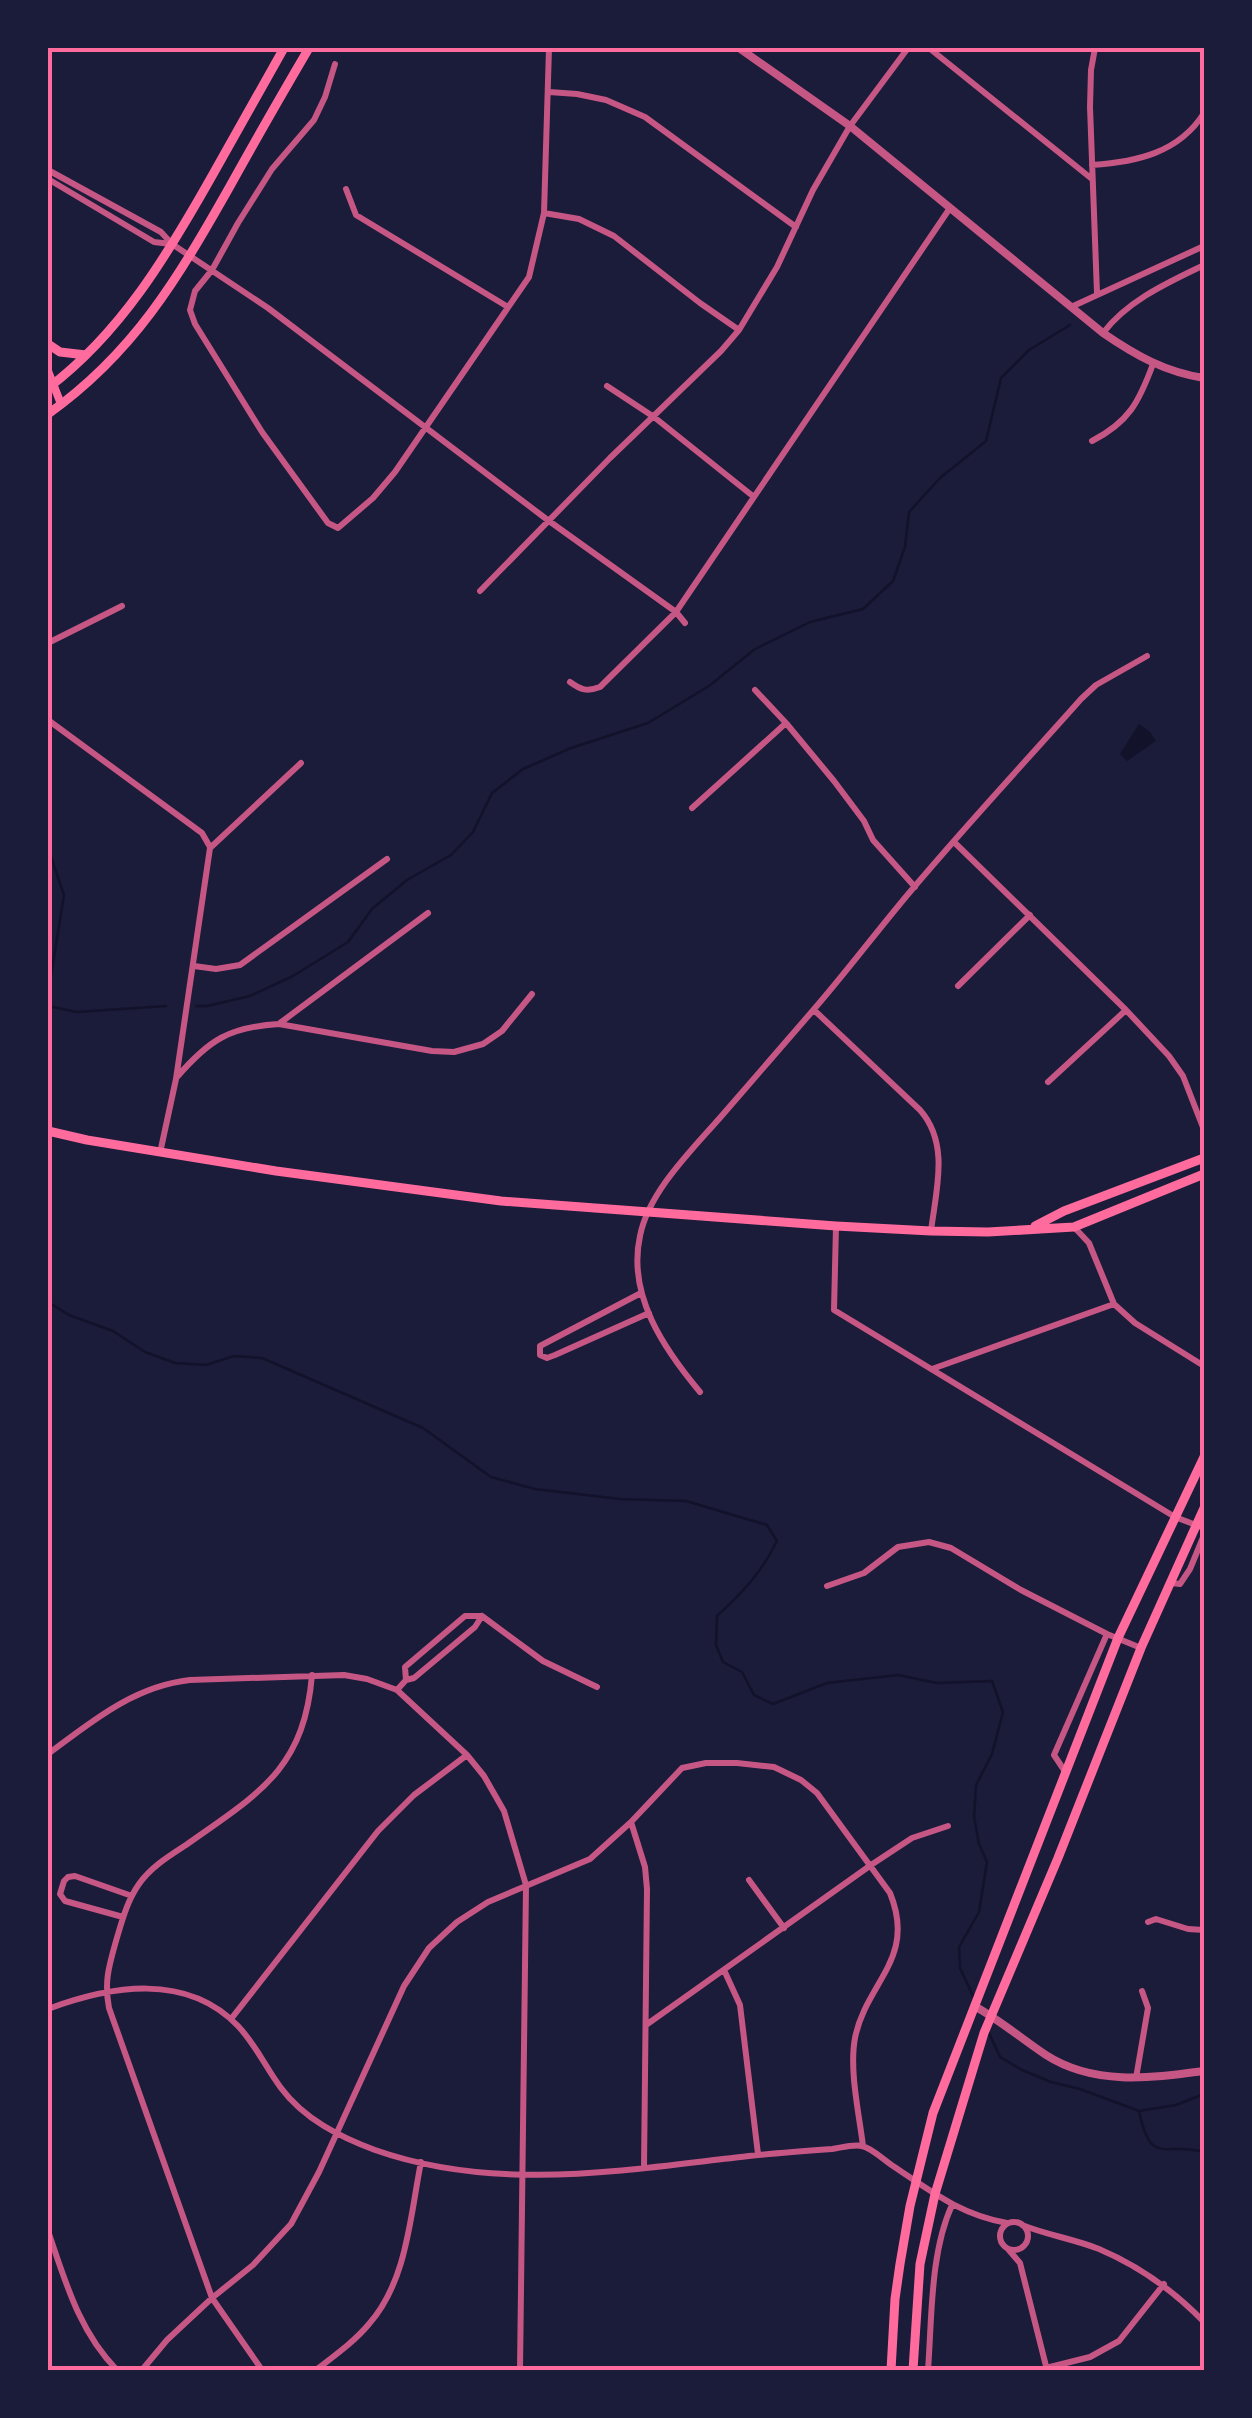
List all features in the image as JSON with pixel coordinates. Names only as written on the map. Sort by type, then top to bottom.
[{"type":"main road","points":[[50,386],[86,355],[150,280],[284,48]]},
{"type":"main road","points":[[54,409],[94,377],[142,327],[164,297],[308,48]]},
{"type":"main road","points":[[48,344],[60,352],[86,355]]},
{"type":"main road","points":[[48,370],[54,409]]},
{"type":"main road","points":[[48,397],[54,409]]},
{"type":"main road","points":[[48,1131],[293,1174],[489,1199],[931,1230],[988,1232],[1074,1227],[1204,1174]]},
{"type":"main road","points":[[1030,1229],[1064,1211],[1204,1158]]},
{"type":"main road","points":[[891,2370],[900,2264],[933,2113],[1118,1638],[1204,1457]]},
{"type":"main road","points":[[913,2370],[920,2264],[934,2194],[972,2069],[1141,1648],[1170,1583],[1202,1529],[1204,1508]]},
{"type":"street","points":[[335,64],[314,120],[272,169],[190,304],[191,317],[262,432],[331,526],[338,528],[386,484],[529,277],[544,213],[549,48]]},
{"type":"street","points":[[739,48],[850,126],[1103,333],[1153,364],[1204,378]]},
{"type":"street","points":[[480,591],[739,330],[778,267],[820,177],[850,126],[908,48]]},
{"type":"street","points":[[928,48],[1092,180]]},
{"type":"street","points":[[1095,48],[1090,108],[1097,293]]},
{"type":"street","points":[[548,92],[606,100],[645,117],[796,227]]},
{"type":"street","points":[[1092,165],[1133,161],[1158,153],[1190,132],[1204,113]]},
{"type":"street","points":[[48,170],[161,232],[172,244],[268,308],[548,521],[676,612],[684,623]]},
{"type":"street","points":[[48,180],[154,242],[172,244]]},
{"type":"street","points":[[346,189],[356,215],[508,307]]},
{"type":"street","points":[[570,682],[587,691],[600,687],[676,612],[950,208]]},
{"type":"street","points":[[544,213],[588,222],[614,236],[739,330]]},
{"type":"street","points":[[1072,307],[1204,246]]},
{"type":"street","points":[[1103,333],[1133,304],[1204,265]]},
{"type":"street","points":[[1092,441],[1122,423],[1136,406],[1153,364]]},
{"type":"street","points":[[607,386],[654,417],[754,497]]},
{"type":"street","points":[[48,643],[122,606]]},
{"type":"street","points":[[700,1392],[674,1361],[640,1293],[638,1245],[648,1212],[668,1180],[915,886],[1086,693],[1147,656]]},
{"type":"street","points":[[755,690],[852,804],[873,840],[915,886]]},
{"type":"street","points":[[48,720],[202,833],[210,848],[176,1079],[160,1153]]},
{"type":"street","points":[[692,808],[786,723]]},
{"type":"street","points":[[210,848],[301,763]]},
{"type":"street","points":[[954,842],[1126,1010],[1177,1066],[1204,1130]]},
{"type":"street","points":[[194,966],[216,969],[240,964],[387,859]]},
{"type":"street","points":[[279,1024],[428,913]]},
{"type":"street","points":[[958,986],[1030,915]]},
{"type":"street","points":[[176,1079],[194,1057],[221,1036],[248,1027],[279,1024],[454,1052],[483,1044],[502,1031],[532,994]]},
{"type":"street","points":[[814,1010],[932,1126],[940,1162],[931,1230]]},
{"type":"street","points":[[1048,1082],[1126,1010]]},
{"type":"street","points":[[836,1226],[834,1310],[1175,1517],[1202,1529]]},
{"type":"street","points":[[1074,1227],[1089,1243],[1114,1304],[1204,1366]]},
{"type":"street","points":[[640,1293],[540,1346],[540,1354],[547,1358],[555,1355],[649,1313]]},
{"type":"street","points":[[932,1370],[1114,1304]]},
{"type":"street","points":[[827,1586],[864,1572],[898,1547],[929,1542],[951,1548],[1021,1590],[1141,1648]]},
{"type":"street","points":[[406,1680],[405,1667],[465,1616],[482,1616],[542,1662],[597,1687]]},
{"type":"street","points":[[397,1690],[474,1628],[482,1616]]},
{"type":"street","points":[[1066,1773],[1054,1756],[1107,1634]]},
{"type":"street","points":[[262,2370],[212,2298],[108,2008],[106,1979],[123,1917],[140,1883],[164,1860],[243,1804],[277,1774],[304,1722],[312,1675]]},
{"type":"street","points":[[48,1754],[94,1719],[154,1687],[190,1680],[356,1676],[397,1690],[467,1754],[484,1776],[504,1811],[526,1886],[520,2370]]},
{"type":"street","points":[[230,2019],[378,1831],[467,1754]]},
{"type":"street","points":[[142,2370],[167,2340],[254,2265],[291,2224],[404,1986],[441,1935],[496,1898],[590,1859],[682,1768],[737,1763],[774,1767],[788,1773],[817,1793],[890,1893],[896,1908],[897,1945],[855,2039],[862,2146]]},
{"type":"street","points":[[631,1822],[648,1889],[644,2168]]},
{"type":"street","points":[[646,2025],[871,1865],[912,1838],[948,1826]]},
{"type":"street","points":[[123,1917],[65,1901],[60,1888],[75,1876],[132,1896]]},
{"type":"street","points":[[749,1880],[784,1928]]},
{"type":"street","points":[[1148,1922],[1156,1919],[1204,1930]]},
{"type":"street","points":[[724,1970],[740,2006],[758,2155]]},
{"type":"street","points":[[48,2010],[106,1992],[142,1988],[176,1992],[212,2006],[230,2019],[253,2044],[284,2092],[299,2108],[337,2134],[377,2150],[464,2171],[523,2176],[575,2174],[862,2146],[952,2205],[993,2221],[1018,2222],[1127,2262],[1164,2284],[1204,2320]]},
{"type":"street","points":[[1136,2078],[1148,2008],[1142,1991]]},
{"type":"street","points":[[978,2002],[1048,2056],[1092,2074],[1136,2078],[1204,2071]]},
{"type":"street","points":[[316,2370],[370,2323],[386,2299],[400,2266],[421,2162]]},
{"type":"street","points":[[928,2370],[936,2270],[942,2233],[952,2205]]},
{"type":"street","points":[[993,2221],[1001,2231]]},
{"type":"street","points":[[1007,2223],[1000,2240],[1020,2263]]},
{"type":"street","points":[[1022,2225],[1028,2238]]},
{"type":"street","points":[[48,2231],[83,2325],[117,2370]]},
{"type":"street","points":[[1042,2232],[1028,2238],[1020,2263],[1046,2369],[1090,2357],[1118,2341],[1164,2284]]},
{"type":"street","points":[[1008,2250],[1023,2247]]},
{"type":"shaded area","points":[[1139,724],[1156,741],[1127,761],[1120,754]]},
{"type":"waterway","points":[[196,1006],[250,996],[293,976],[348,942],[372,909],[407,880],[451,855],[473,832],[492,793],[523,769],[571,748],[648,723],[709,686],[755,649],[810,622],[863,609],[893,581],[905,547],[909,512],[940,478],[986,441],[1001,378],[1029,350],[1070,325]]},
{"type":"waterway","points":[[48,848],[64,895],[48,994]]},
{"type":"waterway","points":[[48,1006],[77,1012],[166,1006]]},
{"type":"waterway","points":[[48,1302],[69,1315],[113,1331],[145,1352],[175,1363],[206,1365],[234,1356],[262,1358],[423,1428],[491,1477],[535,1489],[620,1499],[686,1501],[767,1525],[777,1541],[751,1581],[717,1616],[716,1645],[723,1662],[742,1672],[754,1695],[773,1704],[827,1683],[898,1675],[937,1683],[992,1681],[1003,1712],[992,1754],[976,1785],[974,1817],[987,1862],[979,1912],[959,1947],[960,1968],[974,1998]]},
{"type":"waterway","points":[[989,2033],[1000,2057],[1022,2070],[1139,2111],[1176,2105],[1204,2094]]},
{"type":"waterway","points":[[1139,2111],[1154,2146],[1204,2152]]}]
